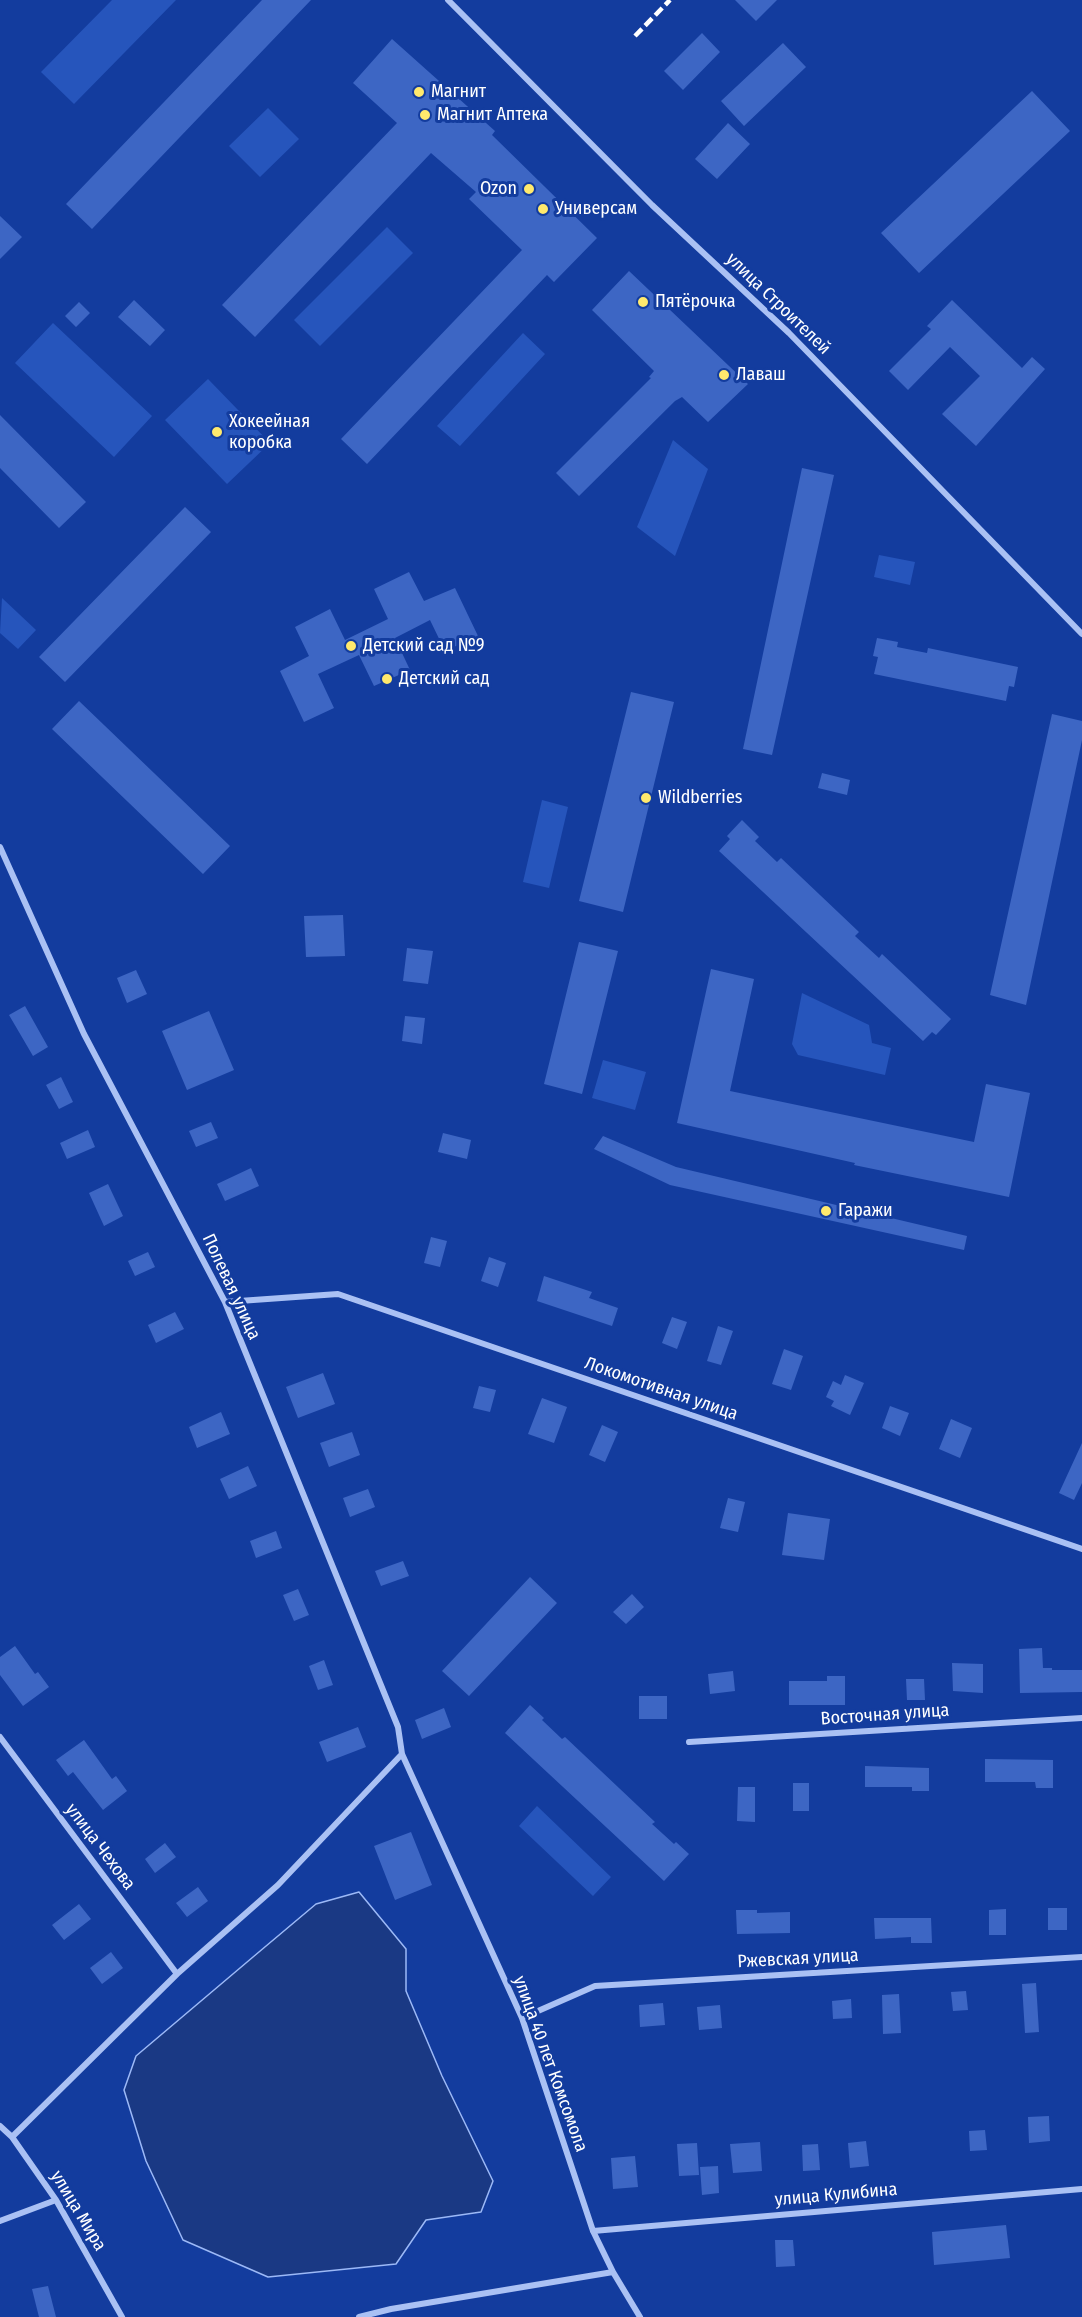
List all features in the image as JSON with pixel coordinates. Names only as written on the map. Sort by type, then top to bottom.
[{"type":"street","name":"улица Строителей","points":[[448,0],[652,205],[789,333],[1082,634]]},
{"type":"street","name":"Полевая улица","points":[[0,847],[84,1034],[225,1302],[398,1727],[402,1754]]},
{"type":"street","name":"Локомотивная улица","points":[[225,1302],[338,1294],[1082,1549]]},
{"type":"street","name":"Восточная улица","points":[[689,1742],[1082,1718]]},
{"type":"street","name":"улица Чехова","points":[[0,1737],[177,1974]]},
{"type":"street","points":[[12,2137],[177,1974],[278,1885],[402,1754]]},
{"type":"street","name":"улица 40 лет Комсомола","points":[[402,1754],[522,2018],[593,2231],[613,2272],[640,2317]]},
{"type":"street","name":"Ржевская улица","points":[[522,2018],[595,1986],[1082,1957]]},
{"type":"street","name":"улица Мира","points":[[0,2126],[12,2137],[56,2200],[122,2317]]},
{"type":"street","name":"улица Кулибина","points":[[593,2231],[1082,2189]]},
{"type":"street","points":[[0,2221],[56,2200]]},
{"type":"street","points":[[359,2317],[392,2309],[613,2272]]},
{"type":"shaded area","points":[[112,0],[176,0],[74,104],[41,72]]},
{"type":"shaded area","points":[[268,108],[299,139],[260,177],[229,146]]},
{"type":"shaded area","points":[[387,227],[413,253],[320,346],[294,320]]},
{"type":"shaded area","points":[[53,323],[152,416],[114,457],[15,363]]},
{"type":"shaded area","points":[[523,333],[545,354],[460,446],[437,426]]},
{"type":"shaded area","name":"Хокеейная коробка","points":[[208,379],[270,443],[227,484],[165,420]]},
{"type":"shaded area","points":[[673,440],[708,469],[675,556],[637,527]]},
{"type":"shaded area","points":[[879,555],[915,562],[910,585],[874,577]]},
{"type":"shaded area","points":[[2,598],[36,630],[18,649],[0,633]]},
{"type":"shaded area","points":[[542,800],[568,807],[549,888],[523,882]]},
{"type":"shaded area","points":[[802,993],[869,1025],[872,1043],[891,1048],[885,1075],[798,1055],[792,1044]]},
{"type":"shaded area","points":[[603,1060],[646,1072],[635,1110],[592,1098]]},
{"type":"shaded area","points":[[537,1806],[611,1877],[593,1896],[519,1826]]},
{"type":"shaded area","points":[[359,1892],[406,1949],[406,1991],[442,2076],[493,2181],[481,2212],[426,2220],[396,2264],[268,2277],[183,2240],[146,2161],[124,2090],[136,2056],[253,1957],[316,1904]]},
{"type":"building","points":[[262,0],[311,0],[92,229],[66,204]]},
{"type":"building","points":[[735,0],[777,0],[756,21]]},
{"type":"building","points":[[702,33],[720,52],[683,90],[664,71]]},
{"type":"building","points":[[392,39],[495,131],[492,135],[597,238],[554,282],[547,275],[367,464],[341,439],[522,250],[469,199],[476,192],[431,153],[255,337],[222,305],[397,123],[353,83]]},
{"type":"building","points":[[783,43],[806,67],[744,126],[721,101]]},
{"type":"building","points":[[1032,91],[1070,131],[919,273],[881,233]]},
{"type":"building","points":[[728,123],[750,144],[717,179],[695,159]]},
{"type":"building","points":[[0,216],[22,237],[0,259]]},
{"type":"building","points":[[629,271],[748,384],[708,422],[682,397],[675,401],[579,496],[556,473],[651,378],[649,377],[654,371],[592,310]]},
{"type":"building","points":[[134,300],[165,330],[150,346],[118,317]]},
{"type":"building","points":[[952,300],[1022,368],[1032,357],[1045,369],[976,446],[942,414],[980,376],[950,347],[908,390],[889,371],[931,329],[927,326]]},
{"type":"building","points":[[79,302],[90,313],[76,327],[65,316]]},
{"type":"building","points":[[0,415],[86,502],[59,528],[0,468]]},
{"type":"building","points":[[802,468],[834,475],[772,755],[743,749]]},
{"type":"building","points":[[185,507],[211,532],[65,682],[39,657]]},
{"type":"building","name":"Детский сад №9","points":[[409,572],[424,601],[455,588],[478,636],[445,651],[430,620],[395,638],[410,670],[374,686],[359,655],[318,674],[334,708],[304,722],[280,671],[309,656],[295,627],[330,609],[345,640],[388,619],[374,589]]},
{"type":"building","points":[[877,638],[898,642],[897,647],[927,653],[928,648],[1018,667],[1014,687],[1009,686],[1006,701],[874,674],[878,657],[873,656]]},
{"type":"building","points":[[631,692],[674,702],[623,912],[579,901]]},
{"type":"building","points":[[79,701],[230,846],[203,874],[52,729]]},
{"type":"building","points":[[1052,714],[1082,721],[1082,740],[1026,1005],[990,995]]},
{"type":"building","points":[[822,773],[850,780],[847,795],[818,788]]},
{"type":"building","points":[[742,820],[759,837],[755,841],[777,862],[781,858],[859,932],[855,936],[879,958],[882,954],[951,1019],[936,1035],[932,1032],[923,1041],[719,851],[730,839],[727,836]]},
{"type":"building","points":[[343,915],[345,956],[306,957],[304,916]]},
{"type":"building","points":[[579,942],[618,951],[582,1094],[544,1084]]},
{"type":"building","points":[[407,948],[433,951],[428,984],[403,981]]},
{"type":"building","points":[[711,969],[754,979],[730,1091],[974,1142],[986,1084],[1030,1093],[1009,1197],[854,1165],[855,1163],[677,1123]]},
{"type":"building","points":[[136,970],[147,994],[127,1003],[117,978]]},
{"type":"building","points":[[25,1006],[48,1047],[33,1056],[9,1015]]},
{"type":"building","points":[[209,1011],[234,1070],[187,1090],[162,1031]]},
{"type":"building","points":[[405,1016],[425,1018],[422,1044],[402,1041]]},
{"type":"building","points":[[61,1077],[73,1102],[59,1109],[46,1085]]},
{"type":"building","points":[[211,1122],[218,1138],[196,1147],[189,1131]]},
{"type":"building","points":[[88,1130],[95,1147],[67,1159],[60,1143]]},
{"type":"building","points":[[443,1133],[471,1140],[467,1159],[438,1152]]},
{"type":"building","name":"Гаражи","points":[[603,1136],[676,1167],[967,1236],[964,1250],[670,1185],[594,1149]]},
{"type":"building","points":[[251,1168],[259,1186],[225,1201],[217,1184]]},
{"type":"building","points":[[108,1184],[123,1216],[104,1226],[89,1193]]},
{"type":"building","points":[[431,1237],[447,1241],[440,1267],[424,1263]]},
{"type":"building","points":[[148,1252],[155,1267],[135,1276],[128,1261]]},
{"type":"building","points":[[489,1257],[506,1263],[498,1287],[481,1281]]},
{"type":"building","points":[[544,1276],[592,1292],[589,1298],[618,1308],[612,1326],[537,1301]]},
{"type":"building","points":[[175,1312],[184,1329],[156,1343],[148,1325]]},
{"type":"building","points":[[672,1317],[687,1322],[677,1349],[662,1343]]},
{"type":"building","points":[[718,1326],[733,1331],[721,1365],[707,1361]]},
{"type":"building","points":[[784,1349],[803,1356],[791,1390],[772,1384]]},
{"type":"building","points":[[323,1373],[335,1404],[298,1418],[286,1387]]},
{"type":"building","points":[[845,1375],[864,1383],[850,1415],[831,1406],[834,1401],[826,1397],[833,1381],[841,1385]]},
{"type":"building","points":[[479,1386],[496,1390],[490,1412],[473,1408]]},
{"type":"building","points":[[542,1398],[567,1407],[554,1443],[528,1434]]},
{"type":"building","points":[[890,1406],[909,1413],[900,1436],[882,1428]]},
{"type":"building","points":[[221,1412],[230,1434],[197,1448],[189,1427]]},
{"type":"building","points":[[951,1419],[972,1428],[960,1458],[939,1449]]},
{"type":"building","points":[[602,1425],[618,1432],[605,1462],[589,1455]]},
{"type":"building","points":[[352,1432],[360,1455],[329,1467],[320,1443]]},
{"type":"building","points":[[1082,1443],[1082,1483],[1074,1500],[1059,1493]]},
{"type":"building","points":[[248,1466],[257,1486],[229,1499],[220,1479]]},
{"type":"building","points":[[368,1489],[375,1507],[350,1517],[343,1498]]},
{"type":"building","points":[[728,1498],[745,1502],[738,1532],[720,1528]]},
{"type":"building","points":[[788,1513],[830,1519],[824,1560],[782,1555]]},
{"type":"building","points":[[276,1531],[282,1548],[256,1558],[250,1541]]},
{"type":"building","points":[[403,1561],[409,1576],[381,1586],[375,1571]]},
{"type":"building","points":[[530,1577],[557,1603],[469,1696],[442,1671]]},
{"type":"building","points":[[298,1589],[309,1615],[294,1621],[283,1595]]},
{"type":"building","points":[[632,1594],[644,1607],[626,1624],[613,1612]]},
{"type":"building","points":[[15,1646],[35,1674],[38,1672],[49,1687],[23,1706],[0,1675],[0,1657]]},
{"type":"building","points":[[1042,1648],[1043,1668],[1082,1670],[1082,1692],[1020,1693],[1019,1649]]},
{"type":"building","points":[[324,1660],[333,1685],[318,1690],[309,1666]]},
{"type":"building","points":[[952,1663],[983,1664],[983,1693],[953,1691]]},
{"type":"building","points":[[733,1671],[735,1691],[710,1694],[708,1674]]},
{"type":"building","points":[[827,1676],[845,1676],[845,1705],[789,1705],[789,1681],[827,1681]]},
{"type":"building","points":[[906,1679],[924,1679],[925,1700],[907,1700]]},
{"type":"building","points":[[639,1696],[667,1696],[667,1719],[639,1719]]},
{"type":"building","points":[[530,1705],[562,1739],[565,1737],[655,1822],[652,1824],[689,1854],[664,1881],[505,1733]]},
{"type":"building","points":[[444,1708],[451,1727],[422,1739],[415,1720]]},
{"type":"building","points":[[358,1727],[366,1747],[327,1762],[319,1742]]},
{"type":"building","points":[[84,1740],[112,1779],[116,1776],[127,1791],[103,1810],[73,1772],[68,1776],[56,1760]]},
{"type":"building","points":[[985,1759],[1053,1760],[1053,1788],[1036,1788],[1035,1782],[985,1782]]},
{"type":"building","points":[[865,1766],[929,1768],[929,1791],[912,1791],[912,1787],[865,1787]]},
{"type":"building","points":[[793,1783],[809,1783],[809,1811],[793,1811]]},
{"type":"building","points":[[738,1787],[755,1787],[755,1822],[737,1821]]},
{"type":"building","points":[[411,1832],[432,1885],[395,1900],[374,1846]]},
{"type":"building","points":[[165,1843],[176,1857],[155,1873],[145,1859]]},
{"type":"building","points":[[198,1887],[208,1901],[187,1917],[176,1903]]},
{"type":"building","points":[[79,1904],[91,1919],[64,1940],[52,1925]]},
{"type":"building","points":[[1048,1908],[1067,1908],[1067,1930],[1048,1930]]},
{"type":"building","points":[[1006,1909],[1006,1935],[989,1935],[989,1910]]},
{"type":"building","points":[[736,1910],[757,1910],[757,1913],[790,1912],[790,1933],[737,1934]]},
{"type":"building","points":[[874,1918],[931,1918],[932,1943],[911,1943],[911,1937],[875,1939]]},
{"type":"building","points":[[111,1952],[123,1968],[102,1984],[90,1968]]},
{"type":"building","points":[[1036,1983],[1039,2032],[1025,2033],[1022,1984]]},
{"type":"building","points":[[966,1991],[968,2010],[953,2011],[951,1992]]},
{"type":"building","points":[[899,1994],[901,2033],[883,2034],[882,1995]]},
{"type":"building","points":[[851,1999],[852,2018],[833,2019],[832,2001]]},
{"type":"building","points":[[663,2003],[665,2025],[640,2027],[639,2005]]},
{"type":"building","points":[[720,2005],[722,2028],[699,2030],[697,2007]]},
{"type":"building","points":[[1049,2116],[1050,2141],[1029,2143],[1028,2117]]},
{"type":"building","points":[[985,2130],[987,2150],[970,2151],[969,2131]]},
{"type":"building","points":[[866,2141],[869,2166],[850,2168],[848,2143]]},
{"type":"building","points":[[760,2142],[762,2171],[733,2173],[730,2144]]},
{"type":"building","points":[[697,2143],[699,2175],[679,2176],[677,2144]]},
{"type":"building","points":[[818,2144],[820,2170],[803,2171],[802,2145]]},
{"type":"building","points":[[635,2156],[638,2187],[613,2189],[611,2158]]},
{"type":"building","points":[[718,2166],[719,2193],[702,2195],[700,2167]]},
{"type":"building","points":[[1006,2225],[1010,2258],[934,2265],[932,2232]]},
{"type":"building","points":[[775,2240],[793,2240],[795,2266],[776,2267]]},
{"type":"building","points":[[48,2286],[56,2317],[39,2317],[32,2289]]},
{"type":"railway","points":[[635,36],[670,0]]},
{"type":"place","name":"Магнит","points":[[419,92]]},
{"type":"place","name":"Магнит Аптека","points":[[425,115]]},
{"type":"place","name":"Ozon","points":[[529,189]]},
{"type":"place","name":"Универсам","points":[[543,209]]},
{"type":"place","name":"Пятёрочка","points":[[643,302]]},
{"type":"place","name":"Лаваш","points":[[724,375]]},
{"type":"place","name":"Хокеейная коробка","points":[[217,432]]},
{"type":"place","name":"Детский сад №9","points":[[351,646]]},
{"type":"place","name":"Детский сад","points":[[387,679]]},
{"type":"place","name":"Wildberries","points":[[646,798]]},
{"type":"place","name":"Гаражи","points":[[826,1211]]}]
